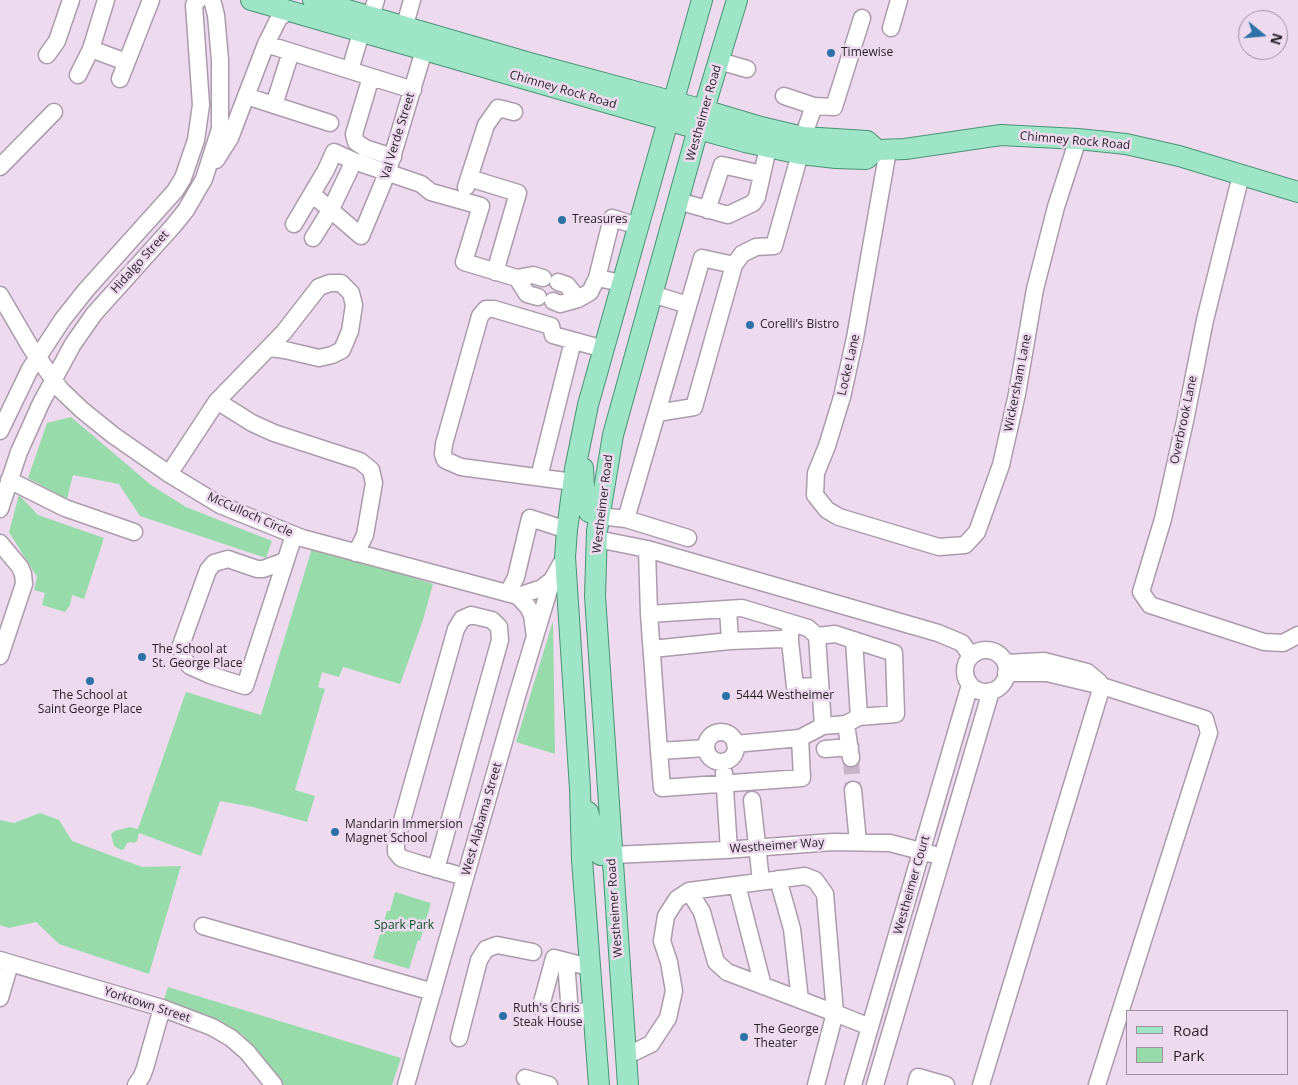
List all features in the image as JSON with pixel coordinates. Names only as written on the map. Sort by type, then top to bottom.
[{"type":"main road","name":"Chimney Rock Road","points":[[251,0],[288,11],[372,10]]},
{"type":"main road","name":"Chimney Rock Road","points":[[313,0],[372,10],[402,34],[530,63],[671,111],[698,130],[768,148],[867,141],[882,150],[1001,135],[1078,139],[1126,144],[1162,152],[1298,192]]},
{"type":"main road","points":[[599,1085],[582,860],[580,789],[565,557],[567,530],[573,482],[588,405],[702,0]]},
{"type":"main road","name":"Westheimer Road","points":[[628,1085],[595,596],[599,516],[613,435],[698,130],[737,0]]},
{"type":"main road","name":"Chimney Rock Road","points":[[671,111],[704,110],[760,127],[801,145]]},
{"type":"main road","points":[[581,441],[585,505],[589,512],[599,516]]},
{"type":"main road","points":[[580,789],[596,839],[598,853],[601,856],[612,855]]},
{"type":"main road","points":[[589,967],[600,968],[606,974],[607,984],[623,1019]]},
{"type":"street","points":[[47,55],[57,41],[71,0]]},
{"type":"street","points":[[78,75],[91,49],[106,0]]},
{"type":"street","points":[[120,79],[151,0]]},
{"type":"street","name":"Hidalgo Street","points":[[0,431],[38,358],[63,319],[170,197],[183,178],[199,126],[201,105],[194,5],[198,0]]},
{"type":"street","name":"Hidalgo Street","points":[[0,509],[19,452],[41,403],[73,344],[94,314],[186,210],[204,179],[220,129],[220,60],[216,15],[212,0]]},
{"type":"street","points":[[402,34],[412,0]]},
{"type":"street","points":[[891,28],[899,0]]},
{"type":"street","points":[[350,70],[372,10]]},
{"type":"street","points":[[204,179],[230,138],[266,44],[279,18],[288,11]]},
{"type":"street","points":[[784,96],[814,106],[834,107],[862,18]]},
{"type":"street","name":"Val Verde Street","points":[[331,209],[361,236],[390,164],[427,41]]},
{"type":"street","points":[[266,44],[413,90]]},
{"type":"street","points":[[91,49],[126,62]]},
{"type":"street","points":[[274,105],[291,52]]},
{"type":"street","points":[[719,61],[747,69]]},
{"type":"street","points":[[372,77],[354,134],[356,142],[431,192],[481,206],[464,262],[517,278],[533,275],[567,285],[578,299]]},
{"type":"street","points":[[246,96],[330,123]]},
{"type":"street","points":[[657,414],[694,407],[734,265],[742,254],[756,248],[774,246],[801,145],[814,106]]},
{"type":"street","points":[[462,201],[486,124],[498,108],[514,112]]},
{"type":"street","points":[[0,167],[54,112]]},
{"type":"street","name":"Wickersham Lane","points":[[888,532],[939,547],[965,545],[977,532],[1001,465],[1017,394],[1035,289],[1056,207],[1078,139]]},
{"type":"street","points":[[678,201],[728,216],[753,203],[757,197],[768,148]]},
{"type":"street","name":"Locke Lane","points":[[882,150],[855,338],[842,397],[828,446],[816,474],[815,495],[827,510],[839,517],[888,532]]},
{"type":"street","points":[[294,224],[334,152],[354,161],[390,164]]},
{"type":"street","points":[[313,238],[331,209],[354,161]]},
{"type":"street","points":[[707,210],[722,165],[762,174]]},
{"type":"street","name":"Overbrook Lane","points":[[1241,175],[1205,320],[1185,421],[1162,519],[1141,592],[1150,606],[1264,642],[1283,643],[1298,635]]},
{"type":"street","points":[[469,178],[518,193],[495,272]]},
{"type":"street","points":[[312,194],[331,209]]},
{"type":"street","points":[[517,278],[527,294],[560,304],[578,299],[590,292],[597,278],[612,218],[638,226]]},
{"type":"street","points":[[626,519],[702,258],[734,265]]},
{"type":"street","points":[[597,278],[622,283]]},
{"type":"street","points":[[169,474],[217,401],[270,348],[319,288],[330,283],[341,283],[351,293],[354,305],[350,330],[342,350],[319,358],[270,348]]},
{"type":"street","points":[[652,294],[688,305]]},
{"type":"street","name":"McCulloch Circle","points":[[0,295],[27,342],[61,390],[113,435],[169,474],[220,505],[294,535],[513,595]]},
{"type":"street","points":[[573,482],[460,467],[446,461],[444,450],[480,316],[483,311],[488,309],[506,312],[551,326],[553,335],[604,349]]},
{"type":"street","points":[[539,477],[573,340]]},
{"type":"street","points":[[217,401],[252,423],[274,433],[355,459],[371,470],[374,483],[365,535],[356,553]]},
{"type":"street","points":[[9,480],[65,508],[134,532]]},
{"type":"street","points":[[599,516],[626,519],[688,538]]},
{"type":"street","points":[[513,595],[530,518],[567,530]]},
{"type":"street","points":[[285,561],[273,567],[257,569],[228,559],[214,563],[208,570],[181,645],[184,660],[190,666],[210,675],[245,686],[294,535]]},
{"type":"street","points":[[597,539],[647,549],[938,633],[962,643],[971,656],[983,650],[990,650],[1002,657],[1006,668],[1047,673],[1102,686],[1205,719],[1209,734],[1097,1085]]},
{"type":"street","points":[[0,543],[20,567],[24,584],[0,656]]},
{"type":"street","points":[[647,549],[662,788],[802,778],[800,738]]},
{"type":"street","name":"West Alabama Street","points":[[406,1085],[552,580],[565,557]]},
{"type":"street","points":[[513,595],[542,588],[552,580]]},
{"type":"street","points":[[513,595],[528,607],[532,615],[535,637]]},
{"type":"street","points":[[650,614],[742,608],[808,628],[817,636],[823,726]]},
{"type":"street","points":[[728,609],[730,641]]},
{"type":"street","points":[[436,869],[500,640],[499,627],[492,620],[471,615],[462,619],[456,629],[396,842],[396,852],[401,858],[436,869],[465,877]]},
{"type":"street","points":[[791,622],[790,641],[795,688],[820,686]]},
{"type":"street","points":[[736,744],[800,738],[823,726],[896,714],[894,654],[835,634],[817,636]]},
{"type":"street","points":[[652,649],[730,641],[782,639],[790,641]]},
{"type":"street","points":[[826,749],[850,752],[853,720],[854,640]]},
{"type":"street","name":"Westheimer Court","points":[[853,1085],[970,685],[965,674],[965,667],[971,656]]},
{"type":"street","name":"Westheimer Court","points":[[875,1085],[991,691],[1001,685],[1006,668]]},
{"type":"street","points":[[970,685],[980,691],[991,691]]},
{"type":"street","points":[[981,1085],[1102,686]]},
{"type":"street","points":[[717,732],[726,733],[731,736],[736,744],[734,753],[727,760],[723,761],[710,757],[706,748],[709,738],[717,732]]},
{"type":"street","points":[[660,751],[706,748]]},
{"type":"street","points":[[723,761],[729,850]]},
{"type":"street","points":[[853,790],[858,842]]},
{"type":"street","points":[[752,800],[761,881]]},
{"type":"street","name":"Westheimer Way","points":[[612,855],[858,842],[890,843],[941,856]]},
{"type":"street","points":[[626,1056],[651,1044],[668,1018],[674,991],[669,962],[662,941],[666,916],[676,900],[689,891],[805,876],[815,880],[825,894],[835,1013],[816,1085]]},
{"type":"street","points":[[778,879],[792,929],[800,1000]]},
{"type":"street","points":[[736,884],[763,986]]},
{"type":"street","points":[[689,891],[702,912],[716,962],[727,972],[870,1027]]},
{"type":"street","points":[[203,926],[433,992]]},
{"type":"street","points":[[459,1038],[479,960],[486,949],[497,945],[589,967]]},
{"type":"street","points":[[549,956],[542,1002],[544,1011],[552,1018],[593,1010]]},
{"type":"street","points":[[549,956],[570,1014]]},
{"type":"street","points":[[0,998],[5,962]]},
{"type":"street","name":"Yorktown Street","points":[[5,962],[162,1008],[212,1027],[231,1038],[247,1052],[274,1085]]},
{"type":"street","points":[[136,1085],[145,1068],[162,1008]]},
{"type":"street","points":[[916,1085],[918,1077],[946,1085]]},
{"type":"street","points":[[525,1078],[549,1085]]},
{"type":"green space","points":[[71,417],[151,485],[186,507],[272,541],[266,558],[140,516],[119,484],[73,475],[67,499],[28,478],[47,423]]},
{"type":"green space","points":[[19,495],[38,515],[104,538],[84,599],[72,595],[70,605],[65,612],[42,605],[45,593],[34,590],[37,577],[9,532]]},
{"type":"green space","points":[[313,545],[433,584],[423,620],[400,684],[343,667],[339,677],[322,672],[318,687],[325,689],[295,790],[315,796],[307,822],[253,807],[220,801],[201,856],[139,833],[137,841],[127,843],[124,849],[121,850],[114,846],[111,834],[115,831],[130,827],[138,829],[186,692],[261,715]]},
{"type":"green space","points":[[553,621],[555,754],[516,742]]},
{"type":"green space","points":[[40,813],[59,820],[72,841],[142,867],[181,866],[149,974],[59,944],[36,922],[9,928],[0,925],[0,820],[14,823]]},
{"type":"green space","name":"Spark Park","points":[[395,892],[431,903],[420,941],[418,940],[409,969],[373,958],[387,911],[390,911]]},
{"type":"green space","points":[[168,987],[401,1058],[392,1085],[284,1085],[243,1035],[164,999]]},
{"type":"tunnel","points":[[851,758],[853,790]]},
{"type":"place","name":"Timewise","points":[[831,53]]},
{"type":"place","name":"Treasures","points":[[562,220]]},
{"type":"place","name":"Corelli’s Bistro","points":[[750,325]]},
{"type":"place","name":"The School at St. George Place","points":[[142,657]]},
{"type":"place","name":"The School at Saint George Place","points":[[90,681]]},
{"type":"place","name":"5444 Westheimer","points":[[726,696]]},
{"type":"place","name":"Mandarin Immersion Magnet School","points":[[335,832]]},
{"type":"place","name":"Ruth's Chris Steak House","points":[[503,1016]]},
{"type":"place","name":"The George Theater","points":[[744,1037]]}]
